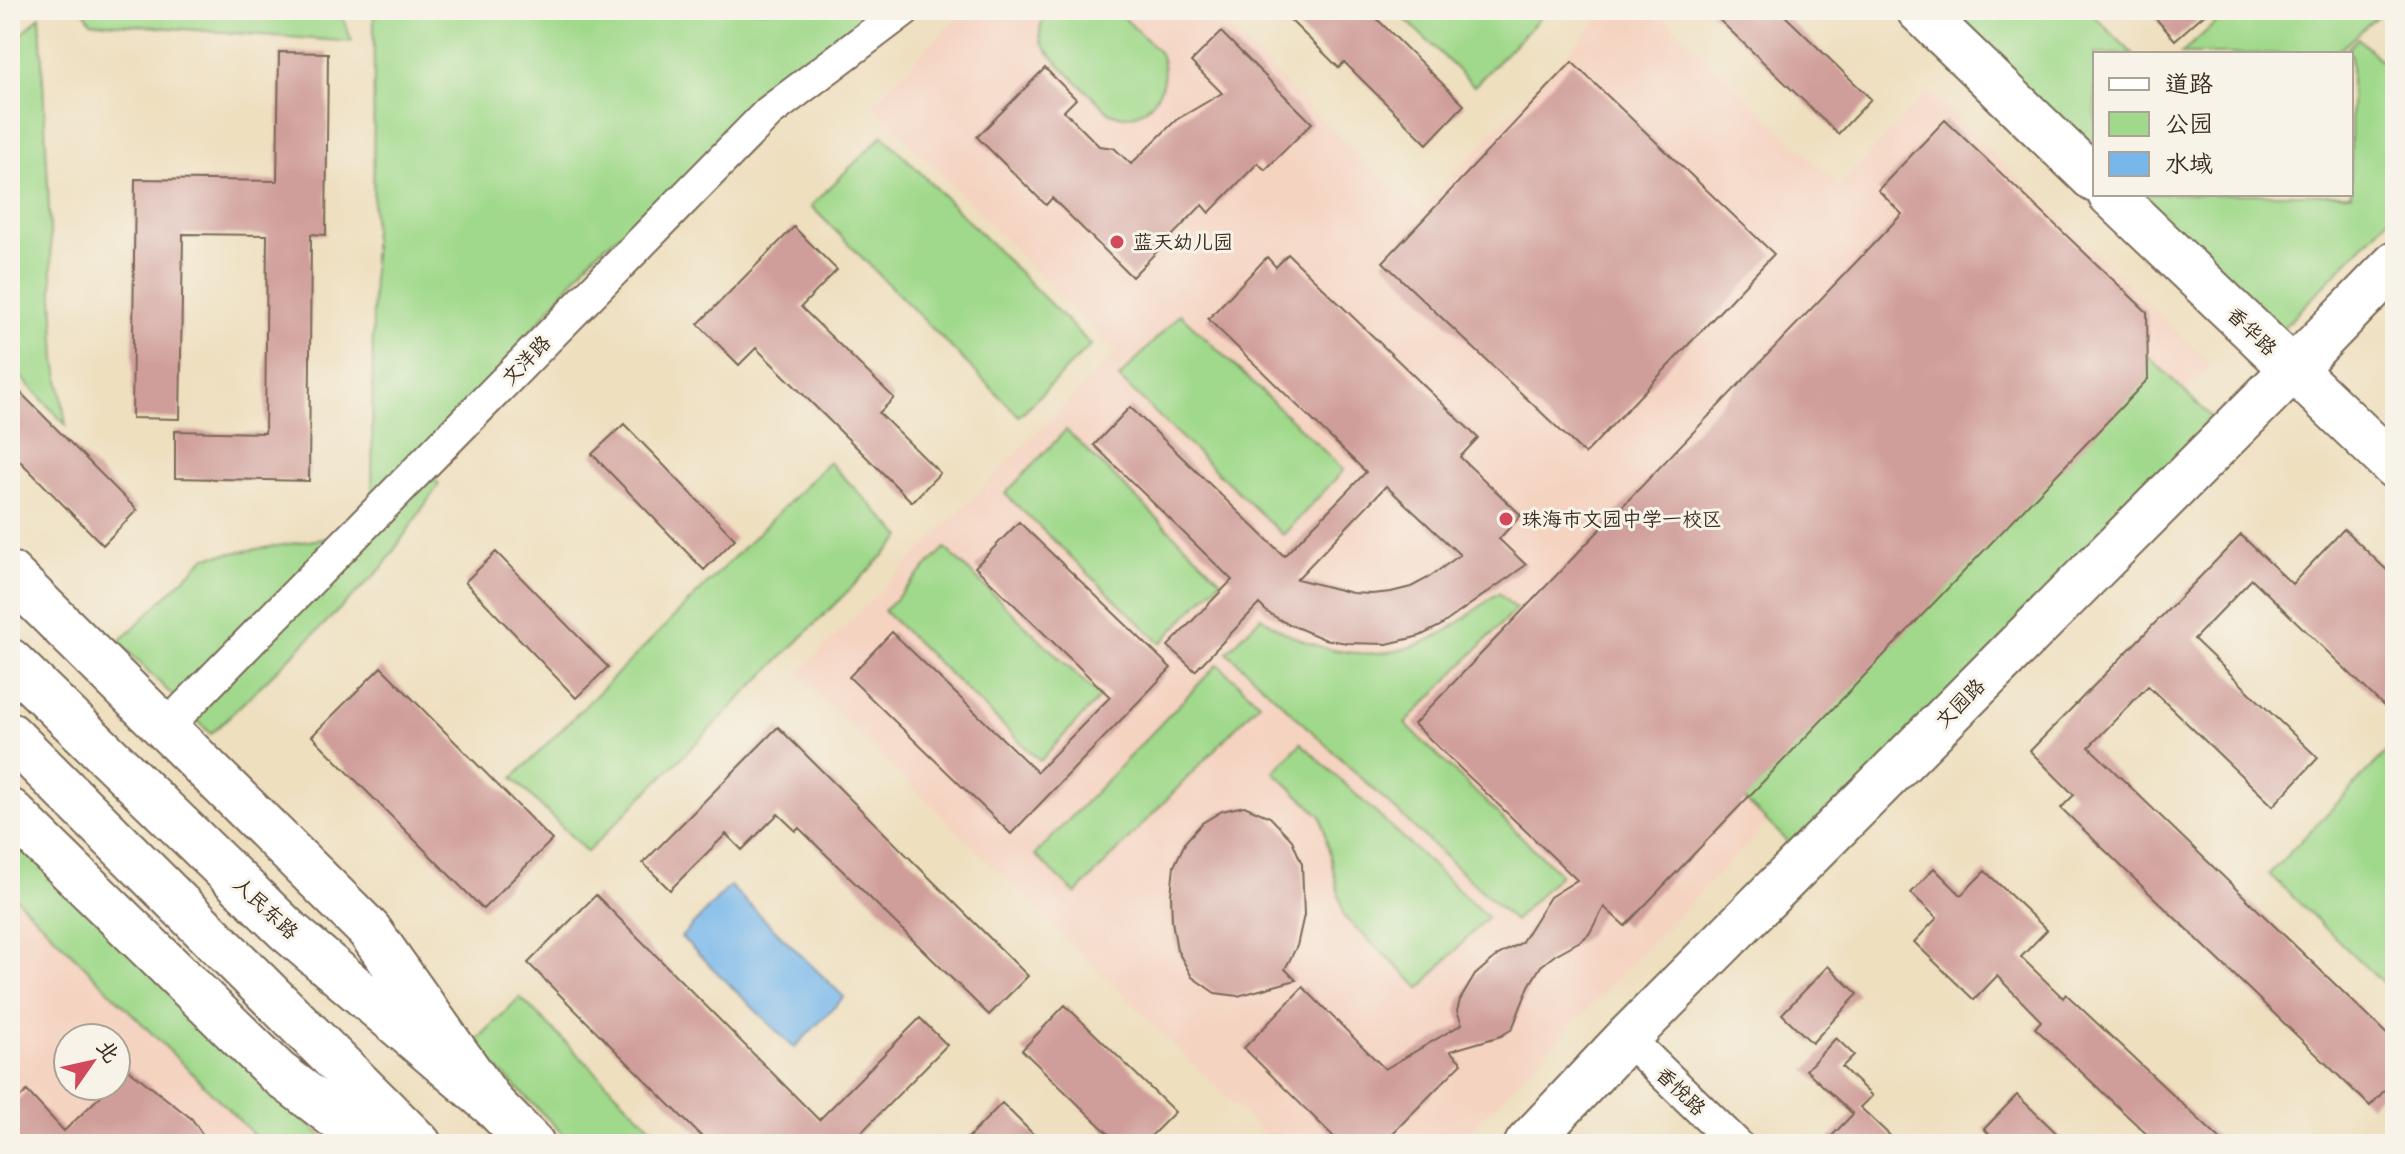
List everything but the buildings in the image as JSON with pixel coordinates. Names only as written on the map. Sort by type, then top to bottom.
[{"type":"main road","points":[[1919,10],[2093,178]]},
{"type":"main road","name":"香华路","points":[[2112,196],[2395,467]]},
{"type":"main road","name":"文园路","points":[[1527,1144],[1627,1038],[2395,264]]},
{"type":"main road","points":[[15,576],[369,930],[493,1105]]},
{"type":"main road","name":"人民东路","points":[[10,661],[287,930],[493,1105],[532,1144]]},
{"type":"main road","points":[[10,735],[419,1144]]},
{"type":"main road","points":[[10,811],[277,1072],[371,1144]]},
{"type":"street","name":"文洋路","points":[[165,728],[769,112],[904,10]]},
{"type":"street","name":"香悅路","points":[[1627,1038],[1736,1144]]},
{"type":"shaded area","name":"珠海市文园中学一校区","points":[[965,10],[1210,10],[1419,211],[1608,10],[1656,10],[1839,186],[1929,91],[2211,365],[1457,1144],[1274,1144],[798,674],[1116,353],[872,104]]},
{"type":"shaded area","points":[[10,812],[370,1144],[10,1144]]},
{"type":"green space","points":[[83,10],[340,10],[352,42],[91,22]]},
{"type":"green space","points":[[374,10],[866,10],[820,60],[659,203],[595,254],[420,465],[439,484],[382,568],[211,734],[119,642],[206,557],[372,531]]},
{"type":"green space","points":[[1048,10],[1116,10],[1159,52],[1163,77],[1154,100],[1135,114],[1123,116],[1110,113],[1045,47],[1040,28]]},
{"type":"green space","points":[[1396,10],[1548,10],[1474,86]]},
{"type":"green space","points":[[1942,10],[2088,10],[2131,52],[2093,52],[2093,158]]},
{"type":"green space","points":[[2230,10],[2384,10],[2337,52],[2183,52]]},
{"type":"green space","points":[[40,16],[56,360],[66,425],[10,365],[10,47]]},
{"type":"green space","points":[[2358,38],[2395,75],[2395,212],[2275,336],[2132,196],[2353,196],[2353,52],[2344,52]]},
{"type":"green space","points":[[883,135],[1091,345],[1019,416],[811,206]]},
{"type":"green space","points":[[1180,314],[1344,470],[1283,535],[1119,378]]},
{"type":"green space","points":[[2135,343],[2218,424],[1802,855],[1718,774]]},
{"type":"green space","points":[[1066,430],[1221,580],[1161,643],[1005,494]]},
{"type":"green space","points":[[829,462],[902,537],[587,852],[513,778]]},
{"type":"green space","points":[[945,548],[1100,697],[1040,761],[884,611]]},
{"type":"green space","points":[[1498,593],[1516,609],[1405,724],[1560,874],[1514,921],[1227,652],[1261,617],[1302,640],[1346,652],[1392,651],[1415,646],[1445,632]]},
{"type":"green space","points":[[1218,664],[1259,703],[1076,894],[1035,855]]},
{"type":"green space","points":[[1301,743],[1487,917],[1420,988],[1344,917],[1321,816],[1274,772]]},
{"type":"green space","points":[[2395,745],[2395,995],[2269,874]]},
{"type":"green space","points":[[10,835],[322,1137],[315,1144],[263,1144],[10,892]]},
{"type":"green space","points":[[520,997],[668,1144],[573,1144],[473,1044]]},
{"type":"water","points":[[730,886],[844,997],[794,1048],[681,937]]},
{"type":"place","name":"蓝天幼儿园","points":[[1117,242]]},
{"type":"place","name":"珠海市文园中学一校区","points":[[1506,519]]}]
